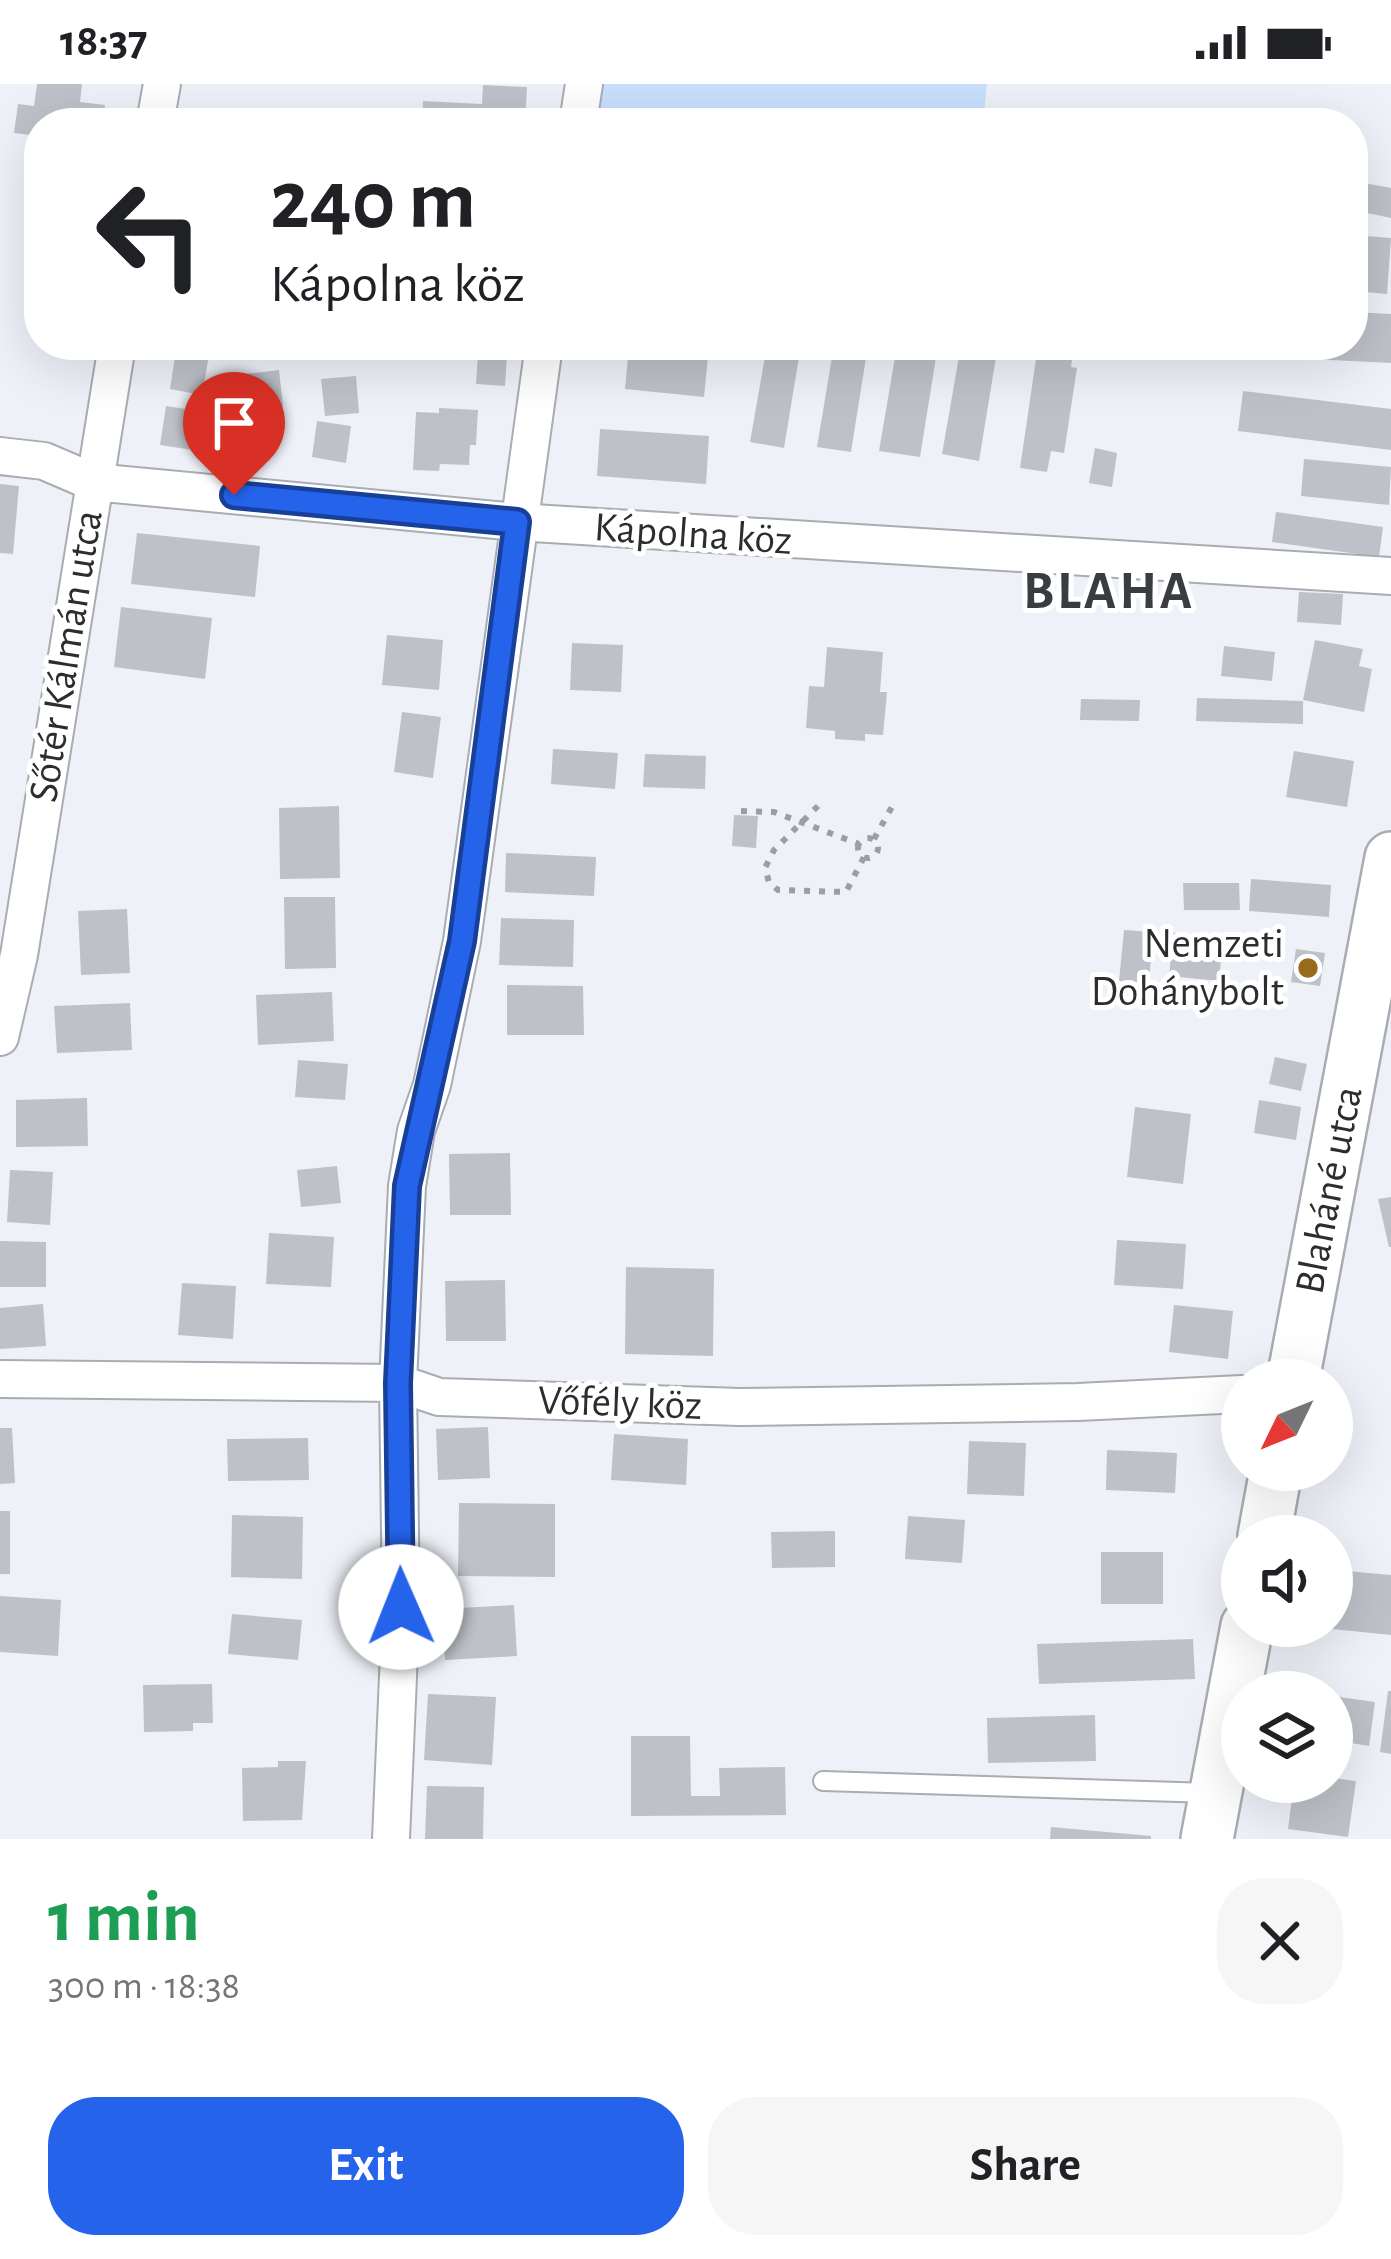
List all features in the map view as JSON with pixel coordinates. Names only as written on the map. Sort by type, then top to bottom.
[{"type":"street","name":"Sőtér Kálmán utca","points":[[0,1037],[19,955],[114,360]]},
{"type":"street","points":[[391,1839],[401,1607],[398,1383],[407,1186],[462,941],[542,360]]},
{"type":"street","name":"Kápolna köz","points":[[0,456],[44,461],[93,482],[517,522],[1391,576]]},
{"type":"street","name":"Blaháné utca","points":[[1298,1359],[1374,1046],[1391,858]]},
{"type":"street","name":"Vőfély köz","points":[[0,1378],[398,1383],[439,1397],[740,1407],[1221,1395]]},
{"type":"street","points":[[1212,1816],[1243,1647]]},
{"type":"lane","points":[[823,1781],[1212,1816]]},
{"type":"path","points":[[818,806],[767,861],[766,878],[776,890],[846,892],[864,857]]},
{"type":"path","points":[[873,840],[893,806]]},
{"type":"path","points":[[741,811],[774,812],[859,844]]},
{"type":"path","points":[[864,857],[859,844],[873,840]]},
{"type":"path","points":[[873,840],[878,849]]},
{"type":"path","points":[[864,857],[874,856],[878,849]]},
{"type":"path","points":[[878,849],[891,851]]},
{"type":"shaded area","points":[[594,84],[987,84],[985,108],[593,108]]},
{"type":"building","points":[[37,84],[82,84],[80,102],[105,105],[24,108],[24,134],[14,133],[18,104],[34,106]]},
{"type":"building","points":[[483,85],[527,87],[526,108],[423,108],[423,101],[482,104]]},
{"type":"building","points":[[1368,184],[1391,188],[1391,218],[1368,213]]},
{"type":"building","points":[[1368,236],[1391,238],[1387,294],[1368,292]]},
{"type":"building","points":[[1368,313],[1391,314],[1391,363],[1330,360],[1368,360]]},
{"type":"building","points":[[174,360],[208,360],[202,395],[170,389]]},
{"type":"building","points":[[478,360],[507,360],[505,386],[476,384]]},
{"type":"building","points":[[628,360],[708,360],[704,397],[625,389]]},
{"type":"building","points":[[764,360],[799,360],[784,448],[750,442]]},
{"type":"building","points":[[832,360],[866,360],[851,452],[817,447]]},
{"type":"building","points":[[894,360],[936,360],[920,457],[879,451]]},
{"type":"building","points":[[958,360],[996,360],[979,461],[942,454]]},
{"type":"building","points":[[1036,360],[1072,360],[1071,367],[1077,368],[1064,453],[1051,451],[1047,472],[1020,468]]},
{"type":"building","points":[[279,370],[283,407],[249,410],[245,374]]},
{"type":"building","points":[[356,376],[359,413],[325,416],[321,379]]},
{"type":"building","points":[[1243,391],[1391,409],[1391,450],[1238,431]]},
{"type":"building","points":[[166,406],[199,411],[193,450],[160,445]]},
{"type":"building","points":[[439,408],[478,410],[476,445],[470,445],[469,465],[413,470],[416,412],[439,413]]},
{"type":"building","points":[[241,415],[275,420],[269,456],[236,451]]},
{"type":"building","points":[[317,421],[351,426],[346,463],[312,457]]},
{"type":"building","points":[[600,429],[709,436],[706,484],[597,476]]},
{"type":"building","points":[[1095,448],[1117,453],[1112,487],[1089,483]]},
{"type":"building","points":[[1304,459],[1391,467],[1389,505],[1301,496]]},
{"type":"building","points":[[0,484],[19,486],[13,554],[0,553]]},
{"type":"building","points":[[1276,512],[1383,527],[1379,557],[1272,542]]},
{"type":"building","points":[[137,533],[260,546],[255,597],[131,584]]},
{"type":"building","points":[[1299,592],[1343,594],[1341,625],[1297,622]]},
{"type":"building","points":[[121,607],[212,618],[205,679],[114,667]]},
{"type":"building","points":[[387,635],[443,640],[439,690],[382,685]]},
{"type":"building","points":[[1315,640],[1363,649],[1359,666],[1372,669],[1364,712],[1303,700]]},
{"type":"building","points":[[572,643],[623,645],[621,692],[570,690]]},
{"type":"building","points":[[1224,646],[1275,652],[1272,681],[1221,676]]},
{"type":"building","points":[[827,647],[883,652],[880,692],[887,692],[883,735],[865,734],[865,741],[835,739],[835,731],[806,728],[809,686],[824,687]]},
{"type":"building","points":[[1197,698],[1303,701],[1303,724],[1196,721]]},
{"type":"building","points":[[1081,699],[1140,700],[1139,721],[1080,720]]},
{"type":"building","points":[[402,712],[441,717],[433,778],[394,772]]},
{"type":"building","points":[[553,749],[618,753],[615,789],[551,784]]},
{"type":"building","points":[[1294,751],[1354,761],[1347,807],[1286,797]]},
{"type":"building","points":[[645,754],[706,756],[705,789],[643,787]]},
{"type":"building","points":[[339,806],[340,878],[280,879],[279,808]]},
{"type":"building","points":[[734,815],[758,816],[756,848],[732,846]]},
{"type":"building","points":[[506,853],[596,857],[594,896],[505,892]]},
{"type":"building","points":[[1251,879],[1331,885],[1329,917],[1249,911]]},
{"type":"building","points":[[1183,883],[1239,883],[1240,910],[1184,910]]},
{"type":"building","points":[[284,897],[335,897],[336,968],[285,969]]},
{"type":"building","points":[[127,909],[130,973],[81,975],[78,911]]},
{"type":"building","points":[[501,918],[574,920],[573,967],[499,965]]},
{"type":"building","points":[[1124,930],[1153,932],[1149,983],[1119,981]]},
{"type":"building","points":[[1173,933],[1223,938],[1219,981],[1169,976]]},
{"type":"building","name":"Nemzeti Dohánybolt","points":[[1296,949],[1325,953],[1320,986],[1291,982]]},
{"type":"building","points":[[507,985],[583,986],[584,1035],[507,1035]]},
{"type":"building","points":[[332,992],[334,1041],[258,1045],[256,995]]},
{"type":"building","points":[[130,1003],[132,1050],[57,1053],[54,1006]]},
{"type":"building","points":[[1275,1057],[1307,1064],[1301,1091],[1269,1084]]},
{"type":"building","points":[[298,1060],[348,1064],[345,1100],[295,1097]]},
{"type":"building","points":[[87,1098],[88,1146],[16,1147],[16,1100]]},
{"type":"building","points":[[1259,1100],[1301,1107],[1296,1140],[1254,1133]]},
{"type":"building","points":[[1135,1107],[1191,1114],[1183,1184],[1127,1177]]},
{"type":"building","points":[[510,1153],[511,1215],[450,1215],[449,1154]]},
{"type":"building","points":[[337,1166],[341,1203],[301,1207],[297,1170]]},
{"type":"building","points":[[10,1170],[53,1172],[50,1225],[7,1222]]},
{"type":"building","points":[[1391,1197],[1391,1247],[1389,1247],[1378,1199]]},
{"type":"building","points":[[269,1233],[334,1237],[331,1287],[266,1284]]},
{"type":"building","points":[[1117,1240],[1186,1244],[1183,1289],[1114,1285]]},
{"type":"building","points":[[0,1241],[46,1242],[46,1287],[0,1287]]},
{"type":"building","points":[[626,1267],[714,1269],[713,1356],[625,1354]]},
{"type":"building","points":[[505,1280],[506,1341],[446,1341],[445,1281]]},
{"type":"building","points":[[182,1283],[236,1286],[233,1339],[178,1335]]},
{"type":"building","points":[[43,1304],[46,1346],[0,1349],[0,1308]]},
{"type":"building","points":[[1174,1305],[1233,1311],[1228,1359],[1169,1352]]},
{"type":"building","points":[[488,1427],[490,1478],[438,1480],[436,1429]]},
{"type":"building","points":[[0,1428],[12,1428],[15,1483],[0,1484]]},
{"type":"building","points":[[614,1434],[688,1439],[686,1485],[611,1480]]},
{"type":"building","points":[[308,1438],[309,1480],[228,1481],[227,1439]]},
{"type":"building","points":[[969,1441],[1026,1443],[1024,1496],[967,1494]]},
{"type":"building","points":[[1107,1450],[1177,1453],[1175,1493],[1106,1490]]},
{"type":"building","points":[[459,1503],[555,1504],[555,1577],[458,1576]]},
{"type":"building","points":[[0,1511],[10,1511],[10,1574],[0,1574]]},
{"type":"building","points":[[232,1515],[303,1517],[302,1579],[231,1577]]},
{"type":"building","points":[[908,1516],[965,1520],[962,1563],[905,1559]]},
{"type":"building","points":[[835,1531],[835,1567],[772,1568],[771,1532]]},
{"type":"building","points":[[1101,1552],[1163,1552],[1163,1604],[1101,1604]]},
{"type":"building","points":[[1353,1572],[1391,1575],[1391,1635],[1353,1631]]},
{"type":"building","points":[[0,1596],[61,1600],[58,1656],[0,1652]]},
{"type":"building","points":[[514,1605],[517,1656],[445,1660],[442,1609]]},
{"type":"building","points":[[232,1614],[302,1620],[298,1660],[228,1654]]},
{"type":"building","points":[[1193,1639],[1195,1679],[1039,1684],[1037,1644]]},
{"type":"building","points":[[212,1684],[213,1723],[193,1723],[193,1731],[144,1732],[143,1685]]},
{"type":"building","points":[[1391,1691],[1391,1754],[1380,1752]]},
{"type":"building","points":[[428,1694],[496,1697],[492,1765],[424,1760]]},
{"type":"building","points":[[1353,1699],[1375,1702],[1369,1746],[1353,1743]]},
{"type":"building","points":[[1095,1715],[1096,1761],[988,1763],[987,1718]]},
{"type":"building","points":[[631,1736],[690,1736],[691,1796],[720,1796],[719,1768],[785,1767],[786,1815],[631,1816]]},
{"type":"building","points":[[278,1761],[306,1761],[302,1820],[243,1821],[242,1768],[278,1767]]},
{"type":"building","points":[[427,1786],[484,1787],[483,1839],[425,1839]]},
{"type":"building","points":[[1291,1803],[1353,1803],[1348,1837],[1288,1829]]},
{"type":"building","points":[[1051,1827],[1151,1836],[1151,1839],[1050,1839]]},
{"type":"place","name":"Nemzeti Dohánybolt","points":[[1308,968]]},
{"type":"district","name":"BLAHA","points":[[1109,592]]},
{"type":"route","points":[[234,495],[517,522],[462,941],[407,1186],[398,1383],[401,1607]]}]
